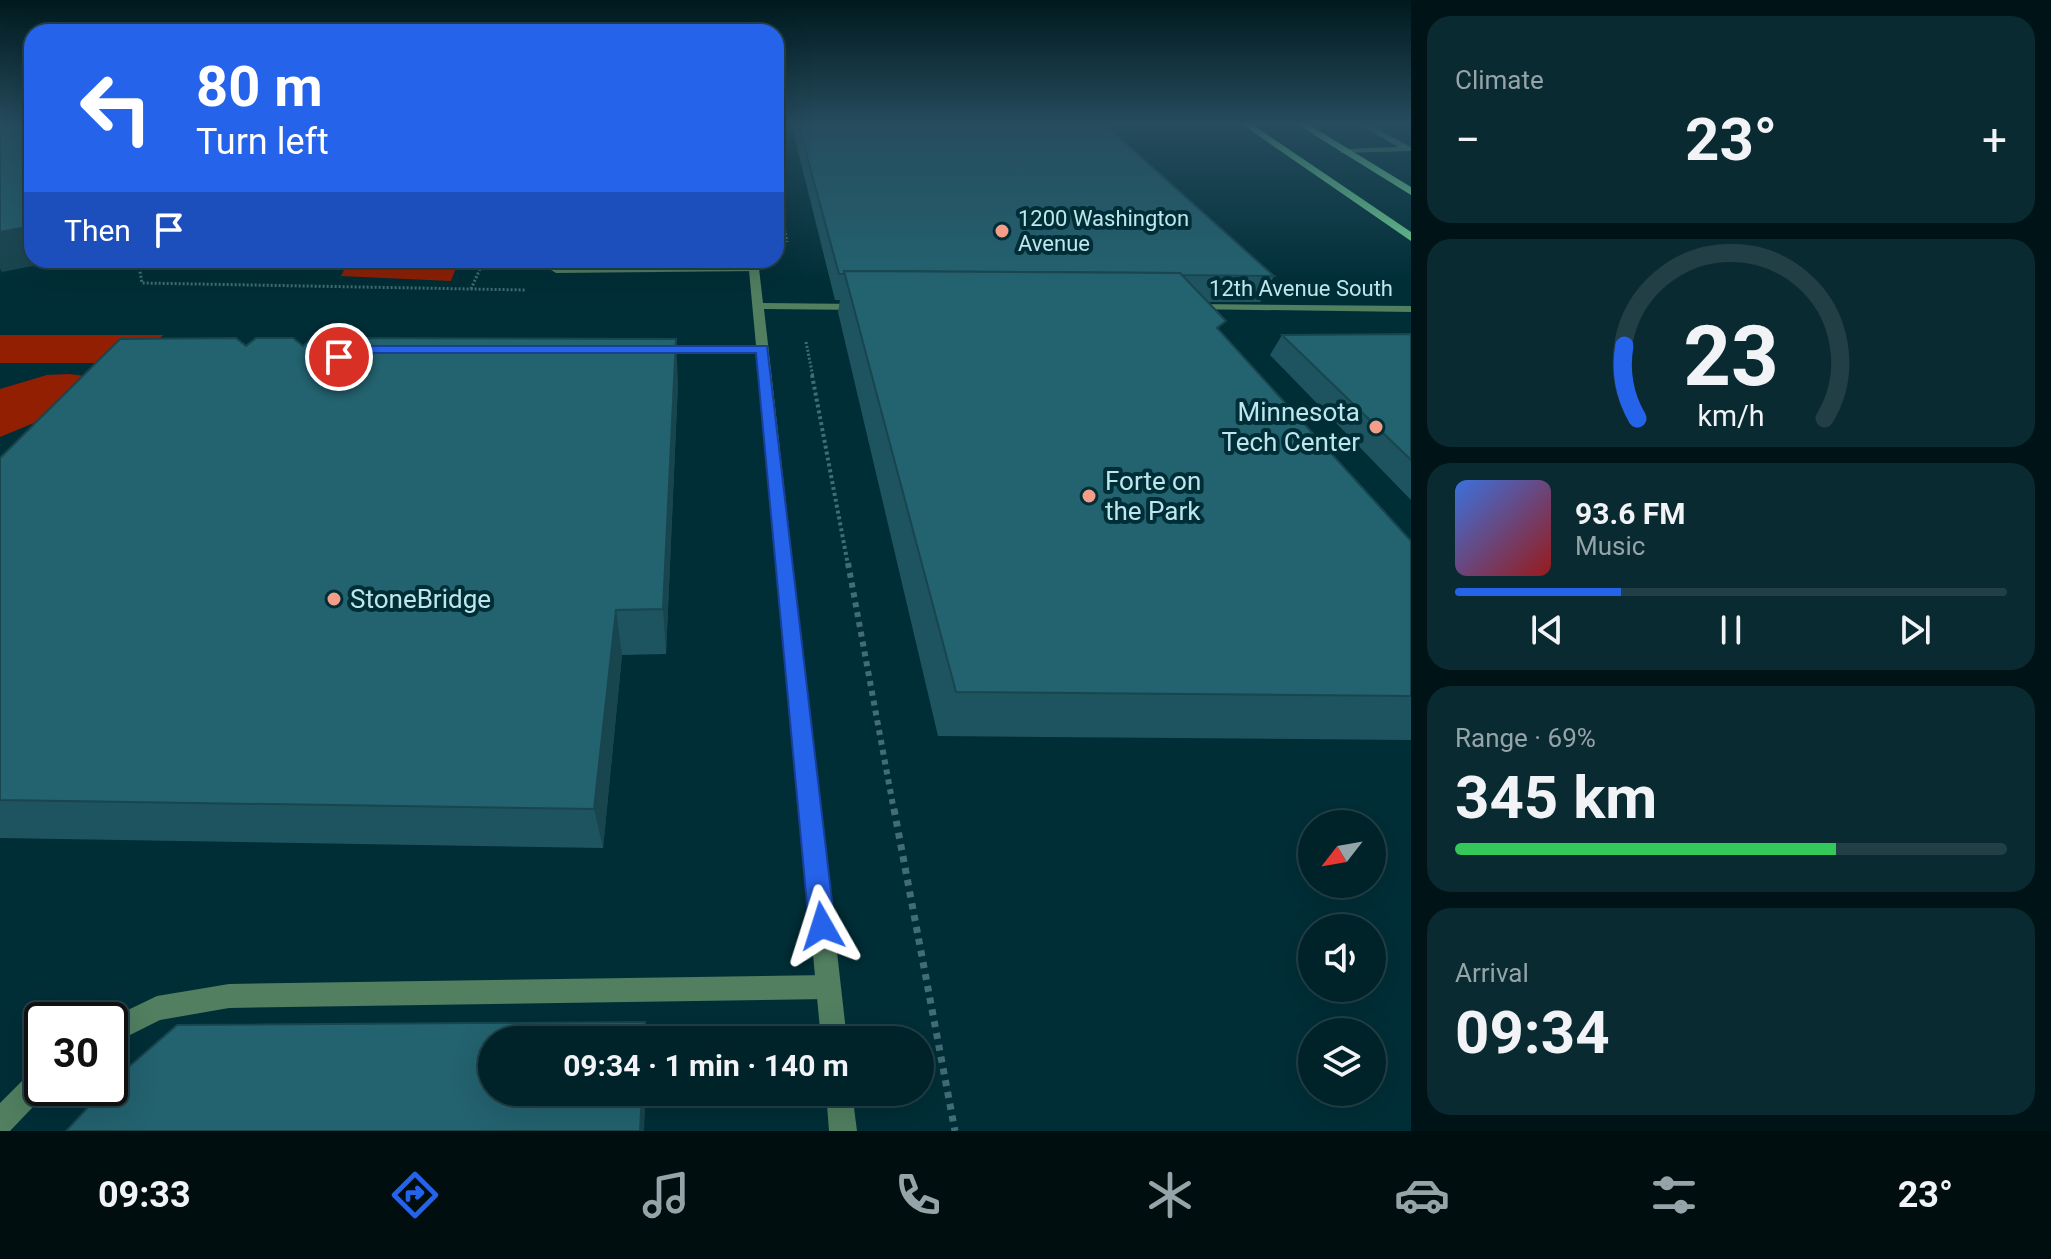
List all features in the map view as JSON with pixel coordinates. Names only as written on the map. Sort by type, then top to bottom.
[{"type":"main road","points":[[1323,176],[1411,237]]},
{"type":"main road","points":[[1384,176],[1411,192]]},
{"type":"main road","points":[[1332,182],[1411,228]]},
{"type":"street","points":[[556,270],[635,268]]},
{"type":"street","points":[[754,268],[832,1026]]},
{"type":"street","points":[[758,306],[866,307]]},
{"type":"street","name":"12th Avenue South","points":[[1180,307],[1411,309]]},
{"type":"street","points":[[640,349],[762,349]]},
{"type":"street","points":[[128,1023],[157,1008],[229,996],[828,987]]},
{"type":"street","points":[[0,1122],[24,1097]]},
{"type":"street","points":[[840,1106],[843,1131]]},
{"type":"path","points":[[784,225],[955,1131]]},
{"type":"path","points":[[139,268],[142,283],[532,290]]},
{"type":"path","points":[[471,289],[480,268]]},
{"type":"shaded area","points":[[345,268],[456,268],[451,281],[341,276]]},
{"type":"shaded area","points":[[0,335],[163,335],[136,363],[0,363]]},
{"type":"shaded area","points":[[47,375],[85,376],[58,413],[0,437],[0,389]]},
{"type":"building","points":[[0,176],[24,176],[24,228],[0,232]]},
{"type":"building","name":"1200 Washington Avenue","points":[[812,176],[1162,176],[1274,276],[844,271],[844,274],[839,274]]},
{"type":"building","name":"Forte on the Park","points":[[844,271],[1180,273],[1226,321],[1217,328],[1411,541],[1411,696],[956,692]]},
{"type":"building","points":[[1411,334],[1411,460],[1282,335]]},
{"type":"building","name":"StoneBridge","points":[[236,338],[246,346],[256,338],[293,338],[303,346],[312,338],[676,339],[663,609],[616,610],[594,809],[0,800],[0,458],[120,339]]},
{"type":"building","points":[[645,1022],[645,1026],[478,1026],[478,1106],[641,1106],[640,1131],[66,1131],[89,1106],[128,1106],[128,1067],[177,1025]]},
{"type":"place","name":"1200 Washington Avenue","points":[[1002,231]]},
{"type":"place","name":"Minnesota Tech Center","points":[[1376,427]]},
{"type":"place","name":"Forte on the Park","points":[[1089,496]]},
{"type":"place","name":"StoneBridge","points":[[334,599]]},
{"type":"route","points":[[339,357],[362,349],[762,349],[822,926]]}]
